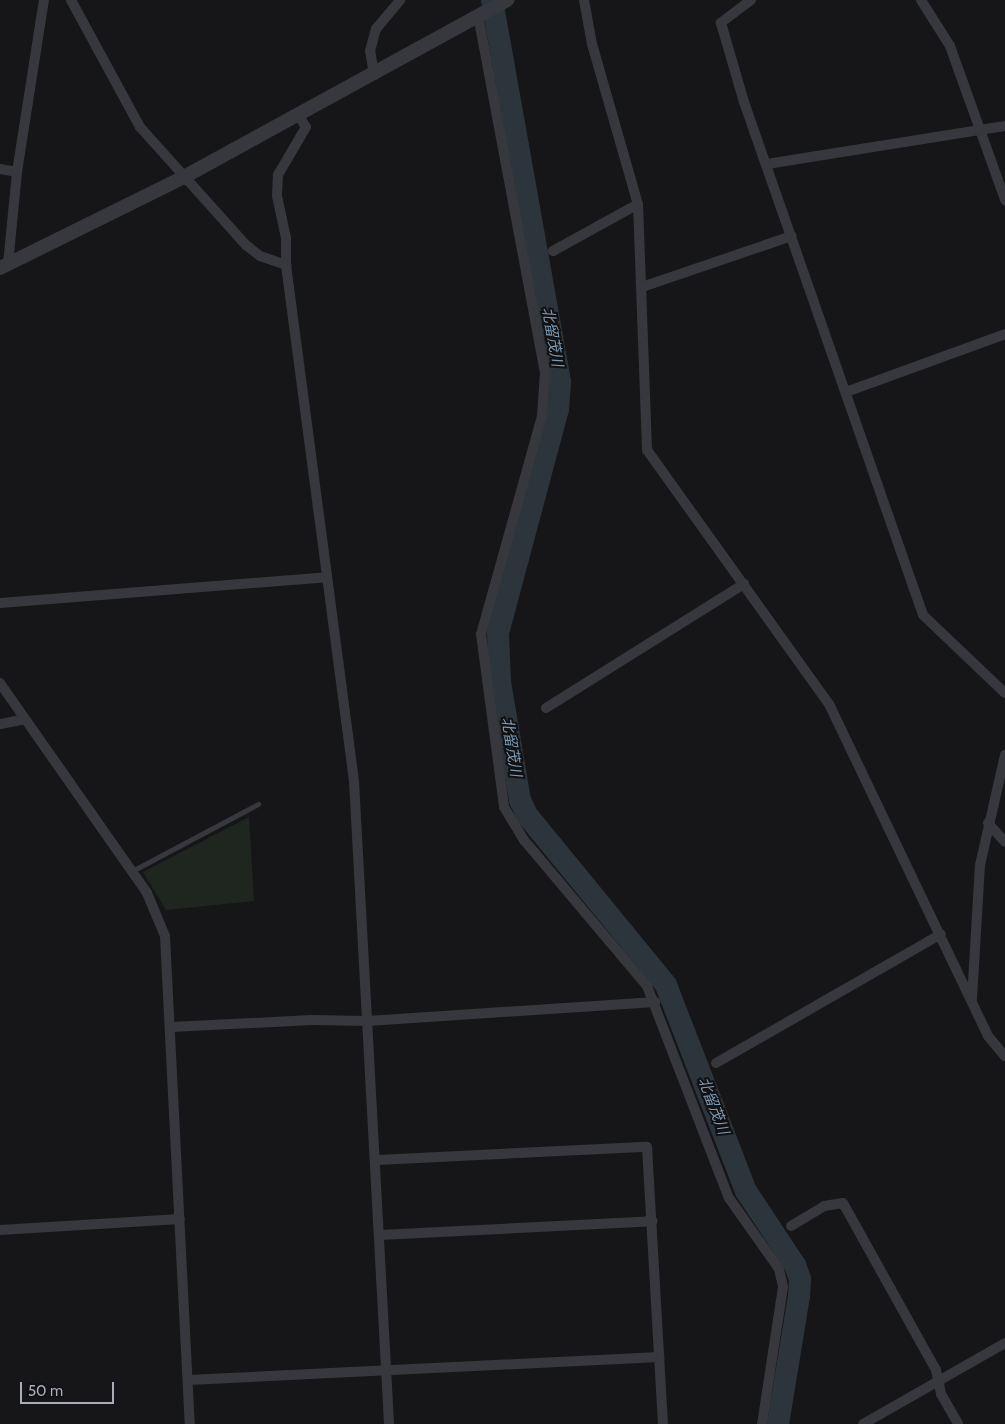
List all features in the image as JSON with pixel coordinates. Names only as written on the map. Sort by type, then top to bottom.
[{"type":"street","points":[[4,266],[44,0]]},
{"type":"street","points":[[71,0],[140,127],[182,178],[246,245],[260,256],[286,265]]},
{"type":"street","points":[[374,75],[370,51],[376,29],[400,0]]},
{"type":"street","points":[[584,0],[592,44],[638,204],[647,450],[829,704],[941,934],[988,1036],[1005,1056]]},
{"type":"street","points":[[751,0],[721,23],[767,164],[923,615],[1005,693]]},
{"type":"street","points":[[922,0],[950,46],[1005,200]]},
{"type":"street","points":[[4,266],[182,178],[299,116],[504,2]]},
{"type":"street","points":[[482,13],[545,372],[546,395],[481,634],[504,807],[524,840],[647,986],[655,1002],[729,1198],[779,1269],[782,1287],[762,1424]]},
{"type":"street","points":[[299,116],[306,127],[302,138],[278,174],[277,196],[286,238],[286,265],[354,781],[377,1160],[389,1424]]},
{"type":"street","points":[[767,164],[1005,126]]},
{"type":"street","points":[[0,169],[17,172]]},
{"type":"street","points":[[553,251],[638,204]]},
{"type":"street","points":[[642,287],[792,236]]},
{"type":"street","points":[[846,392],[1005,334]]},
{"type":"street","points":[[0,603],[327,577]]},
{"type":"street","points":[[546,708],[744,584]]},
{"type":"street","points":[[0,683],[131,871],[158,914],[165,936],[190,1424]]},
{"type":"street","points":[[0,724],[25,719]]},
{"type":"street","points":[[972,1000],[979,885],[988,823],[1005,755]]},
{"type":"street","points":[[988,823],[1005,842]]},
{"type":"street","points":[[716,1063],[941,934]]},
{"type":"street","points":[[171,1027],[312,1020],[368,1021],[655,1002]]},
{"type":"street","points":[[377,1160],[647,1147],[653,1221],[663,1424]]},
{"type":"street","points":[[791,1226],[824,1206],[843,1203],[936,1370],[938,1382],[958,1424]]},
{"type":"street","points":[[0,1230],[180,1219]]},
{"type":"street","points":[[380,1235],[653,1221]]},
{"type":"street","points":[[863,1424],[1005,1343]]},
{"type":"street","points":[[189,1380],[659,1357]]},
{"type":"lane","points":[[131,871],[258,804]]},
{"type":"shaded area","points":[[249,817],[254,901],[166,910],[143,872]]},
{"type":"waterway","name":"北留茂川","points":[[492,0],[560,382],[558,409],[498,633],[500,682],[520,800],[527,815],[666,985],[746,1191],[795,1265],[800,1279],[799,1296],[778,1424]]}]
